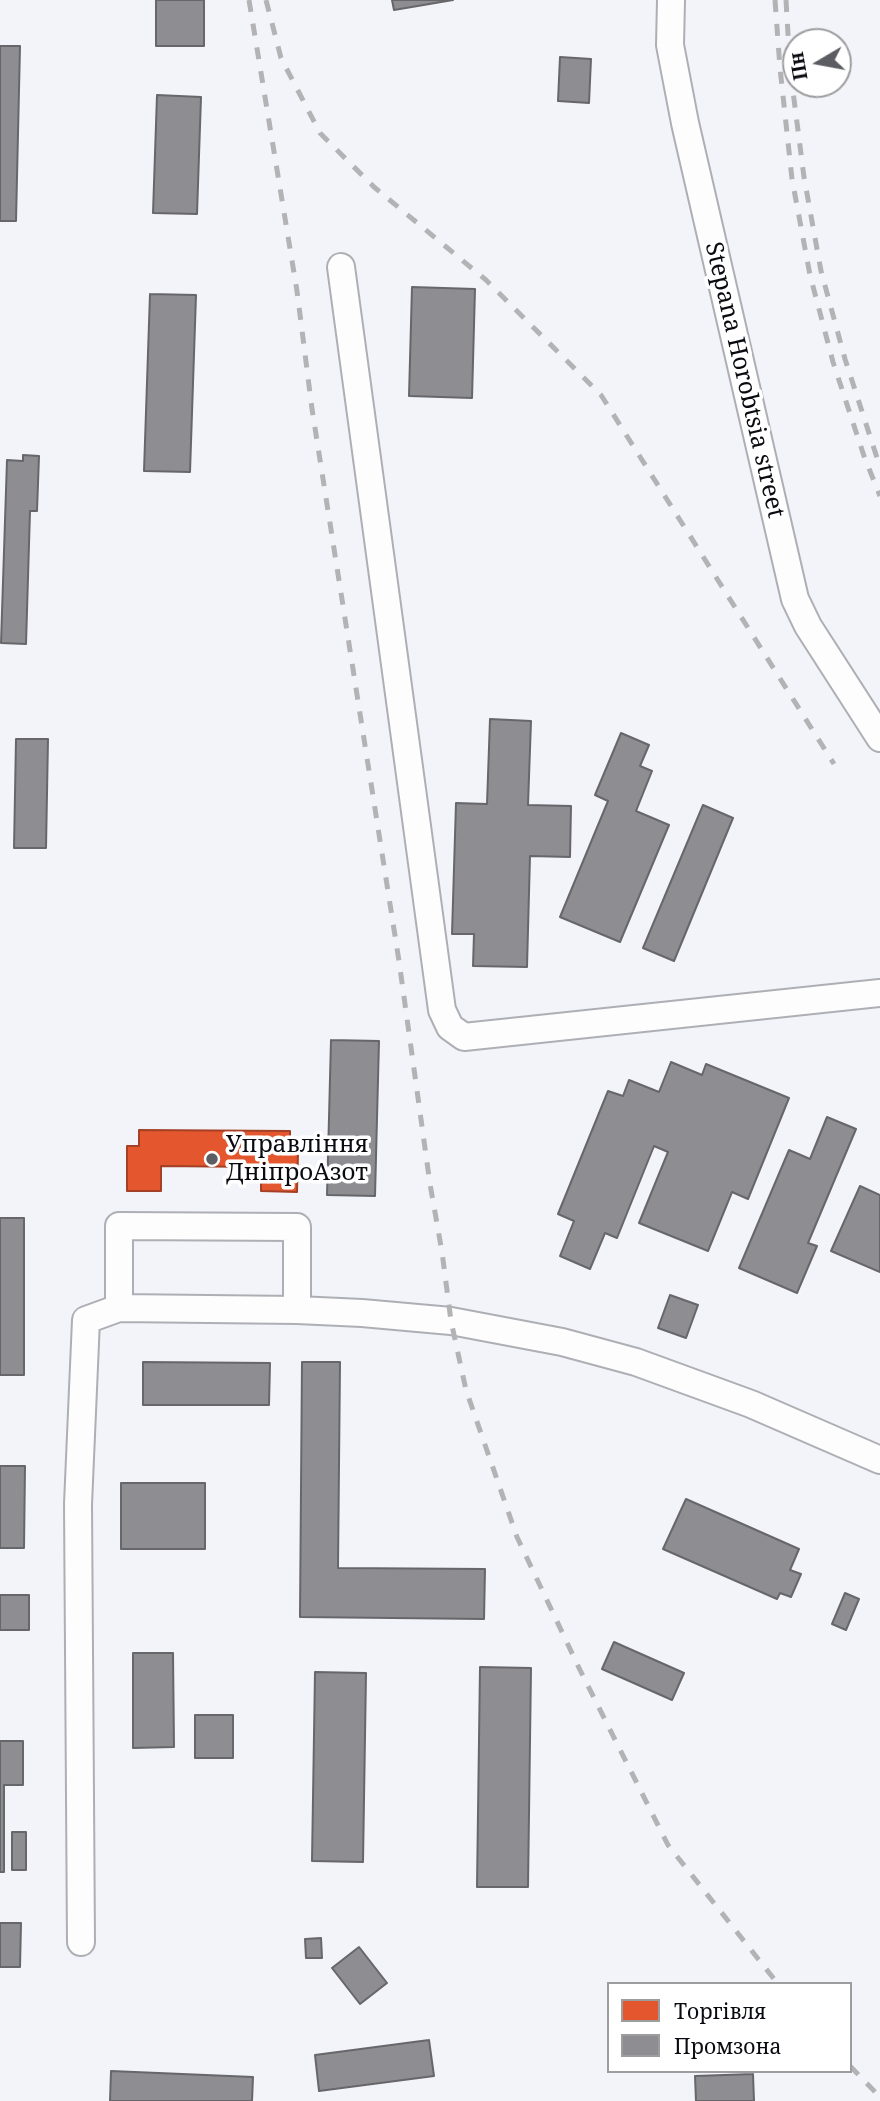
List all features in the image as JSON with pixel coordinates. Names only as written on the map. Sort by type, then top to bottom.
[{"type":"street","name":"Stepana Horobtsia street","points":[[671,0],[670,45],[685,123],[795,599],[808,626],[880,738]]},
{"type":"street","points":[[341,267],[442,1010],[450,1027],[464,1037],[880,993]]},
{"type":"street","points":[[119,1308],[119,1226],[297,1227],[297,1310]]},
{"type":"street","points":[[81,1942],[78,1504],[86,1320],[119,1308],[297,1310],[451,1321],[562,1342],[636,1362],[751,1404],[880,1460]]},
{"type":"building: Торгівля","name":"Управління ДніпроАзот","points":[[139,1130],[290,1131],[290,1153],[298,1153],[297,1192],[261,1191],[261,1167],[161,1166],[161,1191],[127,1191],[127,1146],[139,1146]]},
{"type":"building: Промзона","points":[[156,0],[204,0],[204,46],[156,46]]},
{"type":"building: Промзона","points":[[392,0],[453,0],[394,10]]},
{"type":"building: Промзона","points":[[0,46],[20,46],[16,221],[0,221]]},
{"type":"building: Промзона","points":[[560,57],[591,59],[589,103],[558,101]]},
{"type":"building: Промзона","points":[[157,95],[201,97],[197,214],[153,213]]},
{"type":"building: Промзона","points":[[412,287],[475,289],[472,398],[409,396]]},
{"type":"building: Промзона","points":[[150,294],[196,295],[190,472],[144,471]]},
{"type":"building: Промзона","points":[[23,455],[39,456],[37,511],[30,511],[26,644],[1,643],[7,460],[23,461]]},
{"type":"building: Промзона","points":[[490,719],[531,721],[528,805],[571,806],[570,857],[530,856],[527,967],[473,966],[474,934],[452,934],[456,803],[487,804]]},
{"type":"building: Промзона","points":[[621,733],[649,745],[640,766],[652,771],[636,811],[669,825],[620,942],[560,917],[608,801],[595,795]]},
{"type":"building: Промзона","points":[[16,739],[48,739],[46,848],[14,848]]},
{"type":"building: Промзона","points":[[703,805],[733,818],[674,961],[643,948]]},
{"type":"building: Промзона","points":[[331,1040],[379,1041],[375,1196],[327,1195]]},
{"type":"building: Промзона","points":[[671,1062],[702,1075],[706,1064],[789,1098],[748,1199],[732,1192],[708,1251],[639,1223],[668,1152],[654,1146],[617,1238],[605,1233],[590,1269],[560,1256],[574,1221],[558,1214],[608,1091],[623,1096],[629,1080],[659,1092]]},
{"type":"building: Промзона","points":[[827,1117],[856,1129],[808,1243],[817,1246],[797,1293],[739,1268],[789,1150],[810,1159]]},
{"type":"building: Промзона","points":[[860,1186],[880,1195],[880,1272],[831,1251]]},
{"type":"building: Промзона","points":[[0,1218],[24,1218],[24,1375],[0,1375]]},
{"type":"building: Промзона","points":[[670,1295],[698,1305],[686,1338],[658,1328]]},
{"type":"building: Промзона","points":[[143,1362],[270,1363],[269,1405],[143,1405]]},
{"type":"building: Промзона","points":[[302,1362],[340,1362],[338,1568],[485,1569],[484,1619],[300,1617]]},
{"type":"building: Промзона","points":[[0,1466],[25,1466],[24,1548],[0,1548]]},
{"type":"building: Промзона","points":[[121,1483],[205,1483],[205,1549],[121,1549]]},
{"type":"building: Промзона","points":[[686,1499],[799,1549],[790,1570],[801,1574],[791,1597],[780,1593],[777,1599],[663,1549]]},
{"type":"building: Промзона","points":[[845,1593],[859,1599],[846,1630],[832,1624]]},
{"type":"building: Промзона","points":[[0,1595],[29,1595],[29,1630],[0,1630]]},
{"type":"building: Промзона","points":[[614,1642],[684,1673],[672,1700],[602,1669]]},
{"type":"building: Промзона","points":[[133,1653],[173,1653],[174,1747],[133,1748]]},
{"type":"building: Промзона","points":[[480,1667],[531,1668],[528,1887],[477,1887]]},
{"type":"building: Промзона","points":[[315,1672],[366,1673],[363,1862],[312,1861]]},
{"type":"building: Промзона","points":[[195,1715],[233,1715],[233,1758],[195,1758]]},
{"type":"building: Промзона","points":[[0,1741],[23,1741],[23,1785],[4,1785],[4,1872],[0,1872]]},
{"type":"building: Промзона","points":[[12,1832],[26,1832],[26,1870],[12,1870]]},
{"type":"building: Промзона","points":[[0,1923],[21,1923],[20,1967],[0,1967]]},
{"type":"building: Промзона","points":[[321,1938],[322,1958],[306,1958],[305,1939]]},
{"type":"building: Промзона","points":[[359,1947],[387,1983],[360,2004],[332,1968]]},
{"type":"building: Промзона","points":[[429,2040],[434,2076],[319,2091],[315,2055]]},
{"type":"building: Промзона","points":[[111,2071],[253,2077],[252,2101],[110,2101]]},
{"type":"building: Промзона","points":[[753,2074],[754,2101],[696,2101],[695,2076]]},
{"type":"railway","points":[[249,0],[297,291],[312,409],[399,961],[451,1321],[466,1390],[517,1537],[668,1845],[776,1982]]},
{"type":"railway","points":[[266,0],[281,58],[320,133],[374,187],[486,280],[601,395],[834,764]]},
{"type":"railway","points":[[775,0],[792,179],[810,275],[833,362],[880,496]]},
{"type":"railway","points":[[786,0],[790,68],[804,177],[821,271],[845,359],[880,467]]},
{"type":"railway","points":[[852,2068],[880,2097]]},
{"type":"place","name":"Управління ДніпроАзот","points":[[212,1159]]}]
